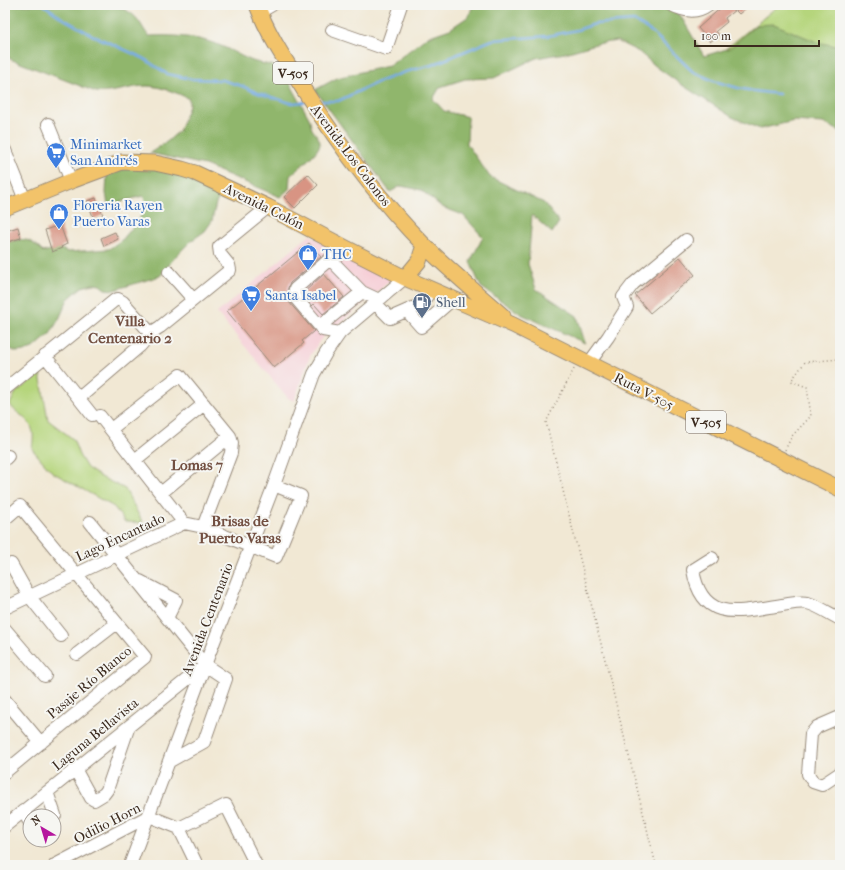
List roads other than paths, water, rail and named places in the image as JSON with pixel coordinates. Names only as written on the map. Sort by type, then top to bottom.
[{"type":"main road","name":"Avenida Los Colonos","points":[[263,7],[297,80],[336,138],[378,193],[424,246],[513,325]]},
{"type":"main road","name":"Avenida Colón","points":[[5,208],[122,162],[155,163],[182,169],[195,173],[268,207],[405,278],[513,325]]},
{"type":"main road","points":[[405,278],[419,261],[424,246]]},
{"type":"main road","name":"Ruta V-505","points":[[513,325],[840,489]]},
{"type":"street","points":[[332,30],[386,49],[401,5]]},
{"type":"street","points":[[672,5],[680,9],[690,11],[700,9],[708,5]]},
{"type":"street","points":[[48,124],[71,181]]},
{"type":"street","points":[[5,150],[25,200]]},
{"type":"street","points":[[79,398],[140,346],[152,332],[230,270],[229,265],[220,254],[219,247],[268,207]]},
{"type":"street","points":[[584,361],[608,337],[627,307],[623,297],[633,284],[686,240]]},
{"type":"street","points":[[340,334],[323,330],[294,296],[295,290],[344,247]]},
{"type":"street","points":[[330,260],[362,292],[377,301],[390,318],[422,304],[431,289]]},
{"type":"street","points":[[169,272],[193,299]]},
{"type":"street","name":"Avenida Centenario","points":[[130,865],[274,485],[314,374],[326,353],[340,334],[405,278]]},
{"type":"street","points":[[320,326],[362,292]]},
{"type":"street","points":[[407,311],[421,327],[453,299]]},
{"type":"street","points":[[5,389],[101,310],[118,300],[123,302],[146,329],[152,332]]},
{"type":"street","points":[[45,356],[79,398],[111,429],[184,523]]},
{"type":"street","points":[[111,429],[180,375],[230,436],[232,443],[230,453],[203,527]]},
{"type":"street","points":[[135,460],[204,404]]},
{"type":"street","points":[[161,493],[230,436]]},
{"type":"street","name":"Lago Encantado","points":[[5,608],[184,523],[203,527],[276,557],[301,496],[274,485]]},
{"type":"street","points":[[5,519],[20,506],[117,623],[77,654]]},
{"type":"street","points":[[90,522],[205,665],[226,679],[204,742],[170,761]]},
{"type":"street","points":[[712,558],[693,570],[694,582],[704,600],[714,607],[735,612],[806,602],[840,619]]},
{"type":"street","points":[[11,564],[29,596],[61,636]]},
{"type":"street","points":[[135,578],[176,600],[167,618]]},
{"type":"street","name":"Pasaje Río Blanco","points":[[41,743],[145,657],[117,623]]},
{"type":"street","points":[[5,629],[45,676]]},
{"type":"street","name":"Laguna Bellavista","points":[[27,808],[205,665]]},
{"type":"street","points":[[5,700],[41,743],[5,772]]},
{"type":"street","points":[[840,717],[817,727],[811,734],[808,774],[813,782],[822,785],[840,773]]},
{"type":"street","points":[[75,769],[91,798],[94,800],[104,794],[107,790],[129,726]]},
{"type":"street","points":[[46,792],[52,808]]},
{"type":"street","points":[[197,865],[179,828],[226,805],[256,865]]},
{"type":"street","name":"Laguna Bellavista","points":[[5,826],[22,812]]},
{"type":"street","name":"Odilio Horn","points":[[54,865],[149,816],[179,828]]},
{"type":"street","points":[[75,865],[79,853]]},
{"type":"waterway","points":[[44,5],[62,18],[92,35],[143,58],[167,74],[192,79],[222,80],[291,103],[305,102]]},
{"type":"waterway","points":[[322,101],[338,101],[378,82],[405,72],[432,65],[492,40],[548,36],[577,30],[595,24],[634,21],[652,32],[693,72],[714,81],[738,88],[779,94]]},
{"type":"place","name":"Minimarket San Andrés","points":[[56,169]]},
{"type":"place","name":"Floreria Rayen Puerto Varas","points":[[59,230]]},
{"type":"place","name":"THC","points":[[308,271]]},
{"type":"place","name":"Santa Isabel","points":[[251,312]]},
{"type":"place","name":"Shell","points":[[422,319]]},
{"type":"district","name":"Villa Centenario 2","points":[[130,330]]},
{"type":"district","name":"Lomas 7","points":[[197,465]]},
{"type":"district","name":"Brisas de Puerto Varas","points":[[240,530]]}]
